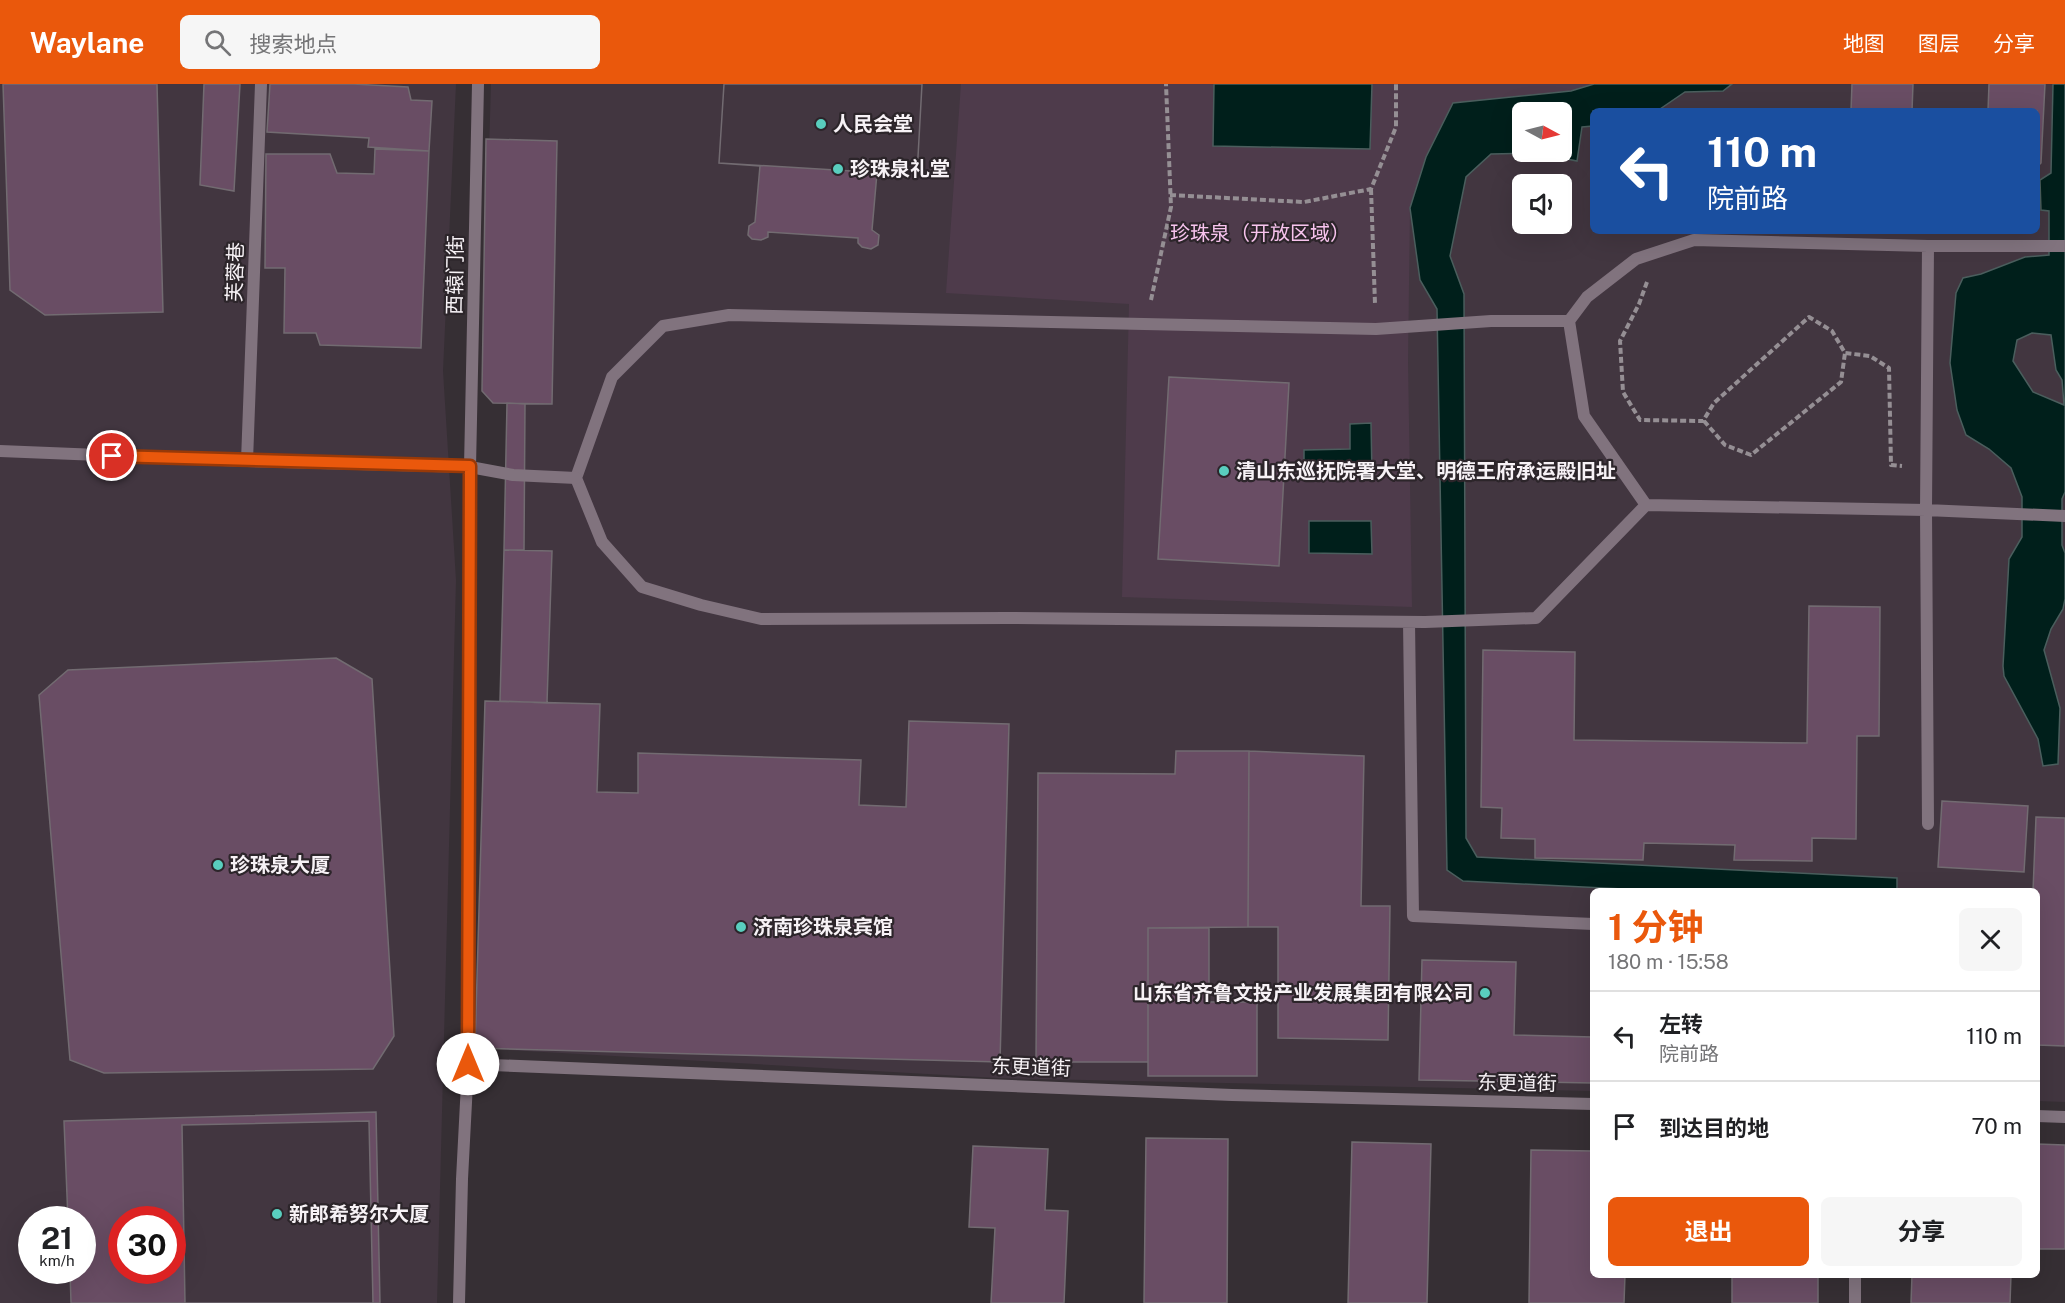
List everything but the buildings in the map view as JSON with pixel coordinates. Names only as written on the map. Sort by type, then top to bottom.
[{"type":"street","name":"芙蓉巷","points":[[247,461],[261,84]]},
{"type":"street","name":"西辕门街","points":[[459,1303],[468,1064],[470,466],[478,84]]},
{"type":"street","points":[[1646,506],[1584,416],[1569,321],[1587,297],[1636,259],[1694,240],[1928,246],[2065,246]]},
{"type":"street","points":[[1928,246],[1926,510],[1928,824]]},
{"type":"street","points":[[1569,321],[1491,321],[1376,329],[729,315],[663,326],[612,376],[576,478],[602,542],[642,587],[701,605],[761,618],[1409,622],[1536,618],[1646,506],[1926,510],[2065,516]]},
{"type":"street","points":[[0,452],[470,466],[513,475],[576,478]]},
{"type":"street","points":[[1409,622],[1413,916],[1590,924]]},
{"type":"street","name":"东更道街","points":[[468,1064],[1232,1095],[1590,1104]]},
{"type":"street","points":[[2040,1116],[2065,1117]]},
{"type":"street","points":[[1855,1278],[1855,1303]]},
{"type":"path","points":[[1146,324],[1170,207],[1166,84]]},
{"type":"path","points":[[1376,329],[1371,189],[1396,127],[1396,84]]},
{"type":"path","points":[[1170,195],[1304,202],[1371,189]]},
{"type":"path","points":[[1636,259],[1647,283],[1620,342],[1623,392],[1640,420],[1703,421],[1725,445],[1751,455],[1841,382],[1845,352],[1833,332],[1809,317],[1714,403],[1703,421]]},
{"type":"path","points":[[1845,352],[1870,356],[1889,368],[1891,465],[1927,468]]},
{"type":"shaded area","points":[[0,84],[456,84],[443,371],[456,580],[437,1303],[0,1303]]},
{"type":"shaded area","points":[[491,84],[2065,84],[2065,1102],[2040,1101],[2040,888],[1590,888],[1590,1091],[997,1078],[475,1048],[485,701],[500,701],[507,404],[493,403],[482,391]]},
{"type":"shaded area","points":[[1214,84],[1372,84],[1370,149],[1213,146]]},
{"type":"shaded area","points":[[1594,84],[1732,84],[1723,91],[1685,92],[1661,108],[1590,108],[1590,126],[1582,127],[1577,161],[1572,160],[1572,102],[1512,102],[1512,154],[1491,154],[1466,177],[1450,256],[1464,294],[1466,838],[1477,857],[1897,878],[1897,888],[1603,888],[1463,881],[1447,870],[1437,309],[1420,280],[1410,208],[1426,157],[1453,103],[1571,91]]},
{"type":"shaded area","points":[[2053,84],[2065,84],[2065,492],[2062,499],[2062,545],[2065,553],[2065,599],[2063,609],[2051,629],[2044,650],[2060,708],[2058,764],[2043,766],[2038,739],[2004,676],[2003,666],[2009,559],[2022,537],[2022,497],[2011,468],[1989,449],[1966,435],[1957,410],[1950,363],[1956,293],[1963,278],[1981,274],[2025,257],[2049,255],[2049,211],[2041,210],[2040,180],[2051,173]],"holes":[[[2032,333],[2051,335],[2056,370],[2062,380],[2064,405],[2033,392],[2013,361],[2017,340]]]},
{"type":"shaded area","points":[[1371,423],[1372,475],[1304,475],[1304,450],[1350,449],[1350,424]]},
{"type":"shaded area","points":[[1309,521],[1371,521],[1372,554],[1309,553]]},
{"type":"green space","name":"珍珠泉（开放区域）","points":[[961,84],[1594,84],[1572,91],[1453,103],[1426,157],[1410,208],[1408,362],[1412,607],[1122,597],[1129,304],[946,293]]},
{"type":"place","name":"人民会堂","points":[[821,124]]},
{"type":"place","name":"珍珠泉礼堂","points":[[838,169]]},
{"type":"place","name":"清山东巡抚院署大堂、明德王府承运殿旧址","points":[[1224,471]]},
{"type":"place","name":"珍珠泉大厦","points":[[218,865]]},
{"type":"place","name":"济南珍珠泉宾馆","points":[[741,927]]},
{"type":"place","name":"山东省齐鲁文投产业发展集团有限公司","points":[[1485,993]]},
{"type":"place","name":"新郎希努尔大厦","points":[[277,1214]]},
{"type":"route","points":[[112,456],[470,466],[468,1064]]}]
